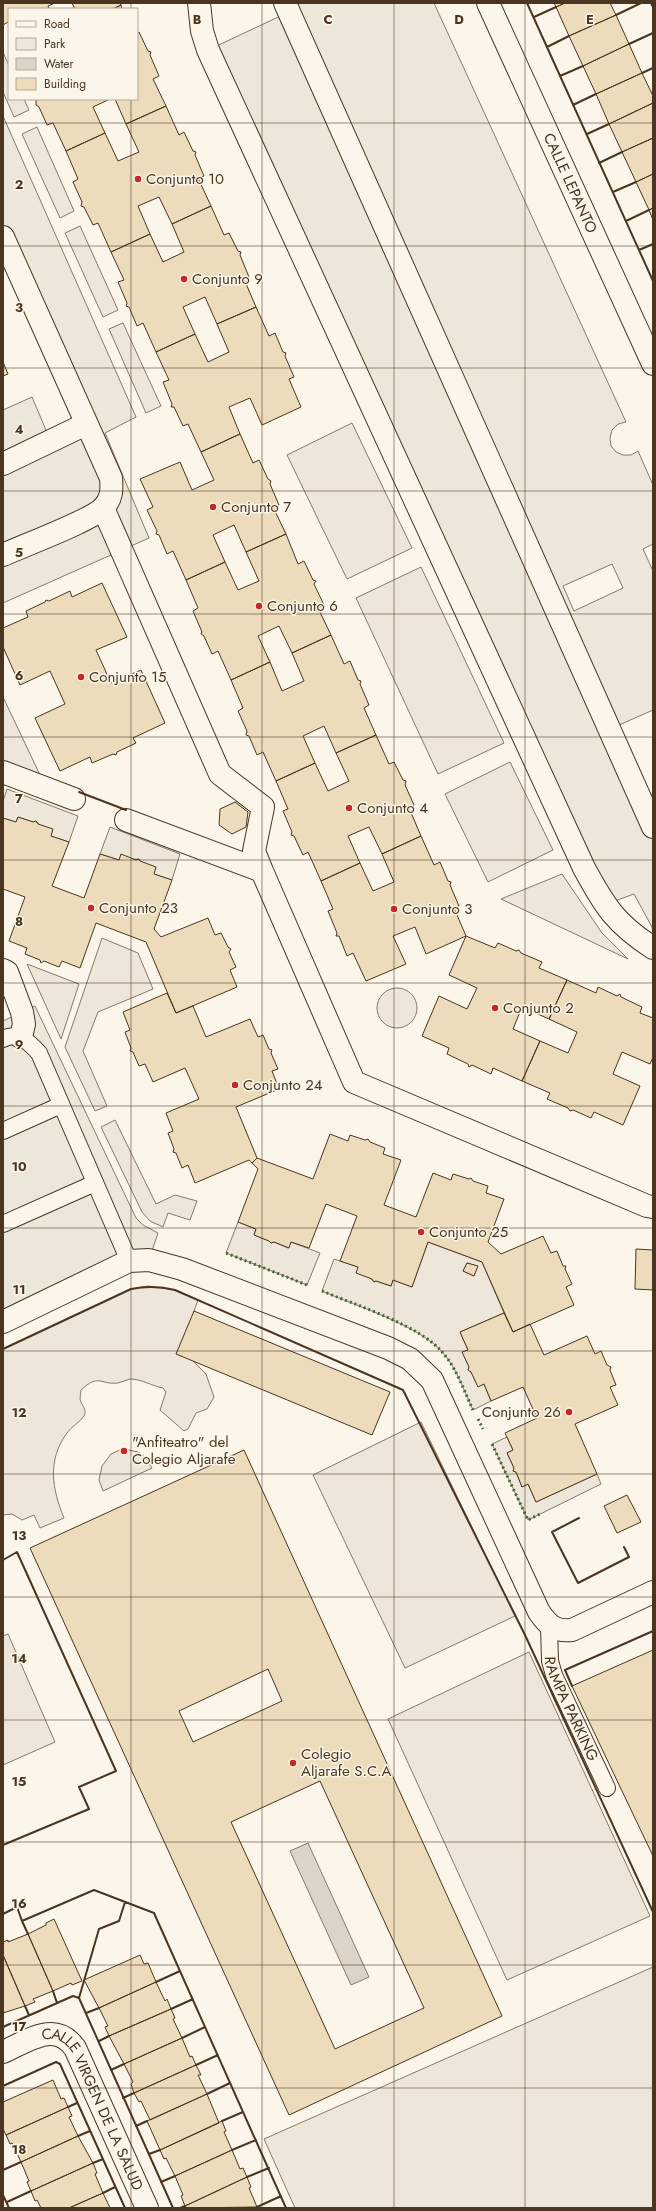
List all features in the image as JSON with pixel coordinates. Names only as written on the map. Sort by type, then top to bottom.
[{"type":"street","points":[[199,3],[202,31],[208,50],[584,868],[607,909],[619,924],[653,948]]},
{"type":"street","points":[[285,3],[653,827]]},
{"type":"street","name":"CALLE LEPANTO","points":[[488,3],[653,364]]},
{"type":"street","points":[[3,237],[111,478],[112,493],[103,508],[96,514],[3,555]]},
{"type":"street","points":[[3,464],[86,424]]},
{"type":"street","points":[[103,508],[220,774],[263,807],[254,851],[354,1082],[647,1206],[653,1207]]},
{"type":"street","points":[[3,772],[74,799]]},
{"type":"street","points":[[126,820],[262,871]]},
{"type":"street","points":[[3,970],[7,972],[22,1012],[24,1024],[12,1038]]},
{"type":"street","points":[[3,1322],[129,1261],[150,1260],[182,1269],[388,1348],[410,1359],[432,1380],[538,1612],[549,1626],[562,1631],[572,1630],[653,1592]]},
{"type":"street","name":"CALLE VIRGEN DE LA SALUD","points":[[3,2052],[42,2035],[53,2033],[61,2034],[69,2040],[75,2048],[147,2208]]},
{"type":"lane","points":[[12,1038],[30,1043],[39,1053],[129,1261]]},
{"type":"lane","points":[[3,1132],[61,1105]]},
{"type":"lane","points":[[3,1224],[95,1183]]},
{"type":"lane","name":"RAMPA PARKING","points":[[549,1626],[550,1661],[554,1675],[607,1788]]},
{"type":"green space","points":[[3,52],[8,64],[8,100],[24,100],[29,110],[14,117],[3,92]]},
{"type":"green space","points":[[37,127],[74,211],[60,218],[22,134]]},
{"type":"green space","points":[[80,226],[118,310],[103,317],[65,233]]},
{"type":"green space","points":[[123,323],[161,406],[146,413],[109,329]]},
{"type":"green space","points":[[352,423],[412,548],[347,579],[287,455]]},
{"type":"green space","points":[[421,567],[504,743],[438,774],[356,598]]},
{"type":"green space","points":[[3,697],[41,777],[3,763]]},
{"type":"green space","points":[[510,762],[553,850],[488,882],[445,794]]},
{"type":"green space","points":[[7,789],[78,816],[69,842],[51,836],[36,821],[33,822],[18,817],[16,822],[3,818],[3,801]]},
{"type":"green space","points":[[110,827],[180,854],[172,880],[154,874],[139,859],[119,860],[100,854]]},
{"type":"green space","points":[[562,874],[602,933],[628,959],[501,899]]},
{"type":"green space","points":[[102,938],[138,953],[153,989],[98,1012],[83,1051],[107,1106],[95,1111],[65,1047]]},
{"type":"green space","points":[[27,964],[79,984],[61,1039]]},
{"type":"green space","points":[[397,988],[405,990],[411,994],[415,1000],[417,1008],[415,1016],[411,1022],[405,1026],[397,1028],[389,1026],[383,1022],[379,1016],[377,1008],[379,1000],[383,994],[389,990]]},
{"type":"green space","points":[[115,1120],[156,1204],[175,1195],[197,1201],[190,1220],[168,1213],[163,1227],[150,1221],[142,1212],[101,1127]]},
{"type":"green space","points":[[238,1222],[256,1229],[254,1235],[271,1243],[274,1242],[288,1248],[291,1242],[320,1253],[307,1285],[226,1253]]},
{"type":"green space","points":[[428,1242],[482,1262],[504,1313],[460,1332],[468,1350],[463,1353],[469,1367],[468,1370],[471,1372],[478,1386],[484,1384],[491,1401],[473,1410],[460,1380],[448,1359],[433,1343],[420,1334],[404,1325],[322,1291],[334,1259],[358,1267],[374,1282],[376,1281],[391,1286],[393,1280],[412,1287]],"holes":[[[467,1263],[477,1266],[474,1276],[463,1271]]]},
{"type":"green space","points":[[148,1286],[175,1290],[198,1300],[194,1311],[192,1360],[206,1374],[214,1397],[207,1409],[196,1413],[188,1429],[184,1431],[160,1410],[166,1392],[163,1388],[134,1379],[118,1383],[100,1381],[92,1382],[81,1390],[80,1399],[85,1410],[85,1414],[69,1431],[56,1454],[54,1464],[54,1485],[64,1518],[40,1528],[34,1515],[22,1520],[12,1514],[3,1515],[3,1349],[131,1289]]},
{"type":"green space","points":[[421,1422],[515,1616],[405,1668],[313,1475]]},
{"type":"green space","points":[[507,1437],[513,1450],[507,1453],[514,1468],[513,1471],[516,1472],[522,1487],[528,1484],[536,1502],[597,1474],[601,1484],[528,1520],[492,1444]]},
{"type":"green space","points":[[8,1634],[55,1742],[3,1765],[3,1636]]},
{"type":"green space","points":[[529,1652],[650,1916],[507,1980],[388,1719]]},
{"type":"green space","points":[[653,1967],[653,2208],[295,2208],[264,2139]]},
{"type":"shaded area","points":[[285,3],[434,3],[626,422],[618,424],[612,430],[610,438],[611,446],[616,452],[623,455],[631,455],[638,451],[653,485],[653,544],[643,549],[653,571],[653,710],[610,729],[653,827],[653,929],[634,894],[604,905],[208,50],[289,12]],"holes":[[[612,564],[623,588],[574,611],[563,586]]]},
{"type":"shaded area","points":[[3,116],[136,417],[105,433],[149,538],[3,603],[3,410],[32,397],[51,442],[69,427],[73,417],[3,237]]},
{"type":"shaded area","points":[[35,1006],[136,1218],[143,1225],[158,1233],[149,1260],[3,1322],[3,1021]]},
{"type":"shaded area","points":[[120,1450],[138,1452],[146,1458],[152,1468],[103,1491],[99,1480],[102,1466],[111,1454]]},
{"type":"water","points":[[308,1843],[369,1977],[351,1985],[290,1851]]},
{"type":"building","points":[[3,3],[55,3],[48,6],[49,8],[8,8],[8,22],[3,25]]},
{"type":"building","points":[[72,3],[120,3],[121,5],[115,8],[74,8]]},
{"type":"building","points":[[554,3],[565,3],[556,7]]},
{"type":"building","points":[[565,3],[610,3],[616,15],[569,36],[556,7]]},
{"type":"building","points":[[121,5],[122,8],[115,8]]},
{"type":"building","points":[[616,15],[629,44],[583,66],[569,36]]},
{"type":"building","points":[[138,32],[148,51],[151,52],[150,55],[159,76],[153,79],[166,106],[126,124],[115,100],[138,100]]},
{"type":"building","points":[[629,44],[642,73],[596,94],[583,66]]},
{"type":"building","points":[[642,73],[653,96],[653,103],[609,124],[596,94]]},
{"type":"building","points":[[36,100],[108,100],[93,107],[105,133],[66,151],[53,123],[47,125],[39,107],[36,105]]},
{"type":"building","points":[[653,103],[653,138],[622,152],[609,124]]},
{"type":"building","name":"Conjunto 10","points":[[166,106],[179,135],[184,132],[193,151],[196,152],[195,155],[204,176],[198,178],[211,206],[172,224],[159,197],[138,206],[150,234],[111,252],[98,223],[93,225],[84,207],[81,206],[82,202],[73,182],[78,179],[66,151],[105,133],[118,161],[139,152],[126,124]]},
{"type":"building","points":[[653,138],[653,174],[636,182],[622,152]]},
{"type":"building","points":[[653,174],[653,208],[649,210],[636,182]]},
{"type":"building","name":"Conjunto 9","points":[[211,206],[224,235],[229,233],[238,251],[241,252],[240,255],[249,277],[244,279],[256,307],[217,324],[205,297],[183,307],[195,334],[156,352],[143,323],[137,326],[129,307],[126,306],[127,303],[118,282],[124,280],[111,252],[150,234],[163,262],[184,252],[172,224]]},
{"type":"building","points":[[653,208],[653,220],[649,210]]},
{"type":"building","points":[[256,307],[269,336],[275,333],[283,352],[286,353],[285,356],[294,377],[289,379],[301,407],[262,425],[250,398],[229,407],[240,434],[201,452],[188,424],[183,426],[174,407],[171,407],[172,404],[163,382],[169,380],[156,352],[195,334],[208,362],[229,352],[217,324]]},
{"type":"building","points":[[3,362],[8,374],[3,376]]},
{"type":"building","name":"Conjunto 7","points":[[240,434],[253,463],[259,460],[268,479],[271,481],[270,484],[279,505],[273,507],[286,534],[246,552],[234,525],[213,535],[225,562],[186,580],[173,551],[167,554],[159,535],[156,534],[157,531],[147,510],[153,507],[140,479],[180,462],[192,490],[214,480],[201,452]]},
{"type":"building","name":"Conjunto 6","points":[[286,534],[298,564],[304,561],[313,580],[316,581],[314,584],[324,605],[318,608],[331,635],[292,653],[279,626],[258,636],[270,662],[231,680],[218,651],[212,654],[204,636],[201,634],[202,632],[193,611],[198,608],[186,580],[225,562],[238,590],[259,581],[246,552]]},
{"type":"building","name":"Conjunto 15","points":[[102,583],[127,637],[96,650],[111,683],[141,670],[165,723],[133,738],[136,743],[117,752],[116,755],[113,754],[92,763],[90,757],[60,771],[35,718],[65,704],[50,671],[20,685],[3,647],[3,628],[28,617],[26,611],[45,602],[46,600],[49,601],[70,591],[72,597]]},
{"type":"building","points":[[331,635],[344,664],[350,661],[358,680],[361,681],[360,684],[369,705],[364,708],[376,735],[336,753],[324,726],[303,736],[315,763],[276,781],[263,752],[257,755],[249,736],[246,735],[247,731],[238,711],[243,708],[231,680],[270,662],[282,691],[304,681],[292,653]]},
{"type":"building","name":"Conjunto 4","points":[[376,735],[389,764],[394,762],[403,780],[406,781],[405,785],[414,805],[409,808],[421,836],[382,854],[369,827],[348,836],[360,863],[321,881],[308,852],[303,855],[294,836],[291,835],[292,832],[283,811],[288,809],[276,781],[315,763],[328,791],[349,781],[336,753]]},
{"type":"building","points":[[235,802],[248,812],[246,827],[232,834],[219,825],[220,809]]},
{"type":"building","name":"Conjunto 23","points":[[18,817],[33,822],[36,821],[38,824],[53,829],[51,836],[69,842],[52,886],[84,898],[100,854],[119,860],[121,854],[136,860],[139,859],[140,861],[156,867],[154,874],[172,880],[154,929],[161,937],[208,918],[215,935],[221,933],[228,947],[231,949],[229,952],[236,967],[230,970],[237,987],[176,1013],[146,942],[96,923],[80,968],[62,961],[59,967],[44,961],[41,963],[40,960],[25,954],[27,948],[9,941],[25,897],[3,889],[3,818],[16,822]]},
{"type":"building","name":"Conjunto 3","points":[[421,836],[434,865],[440,862],[448,881],[451,882],[450,885],[459,906],[454,908],[466,936],[426,954],[415,927],[393,936],[406,964],[366,981],[353,953],[347,956],[339,936],[336,936],[337,933],[328,911],[333,909],[321,881],[360,863],[373,891],[394,882],[382,854]]},
{"type":"building","name":"Conjunto 2","points":[[466,936],[495,948],[498,943],[516,951],[519,950],[521,953],[542,962],[539,968],[567,980],[549,1019],[522,1007],[513,1029],[540,1041],[522,1081],[493,1068],[491,1074],[472,1065],[469,1067],[468,1064],[447,1054],[449,1048],[422,1036],[439,996],[467,1009],[477,988],[449,975]]},
{"type":"building","points":[[567,980],[596,993],[598,987],[617,996],[620,994],[621,997],[642,1007],[640,1013],[653,1018],[653,1057],[650,1064],[622,1052],[613,1074],[640,1086],[623,1125],[594,1112],[591,1118],[573,1110],[570,1111],[568,1108],[547,1099],[550,1093],[522,1081],[540,1041],[568,1053],[577,1032],[549,1019]]},
{"type":"building","name":"Conjunto 24","points":[[167,993],[176,1013],[193,1006],[206,1037],[250,1019],[258,1037],[263,1035],[269,1049],[272,1050],[271,1053],[278,1069],[272,1071],[279,1089],[236,1107],[257,1158],[252,1163],[249,1160],[195,1183],[188,1165],[182,1168],[176,1153],[173,1152],[174,1149],[168,1133],[173,1131],[166,1113],[199,1099],[185,1068],[153,1082],[145,1064],[139,1066],[133,1052],[130,1051],[131,1048],[125,1032],[130,1030],[123,1012]]},
{"type":"building","name":"Conjunto 25","points":[[330,1134],[348,1141],[350,1135],[365,1140],[368,1139],[370,1142],[385,1148],[383,1154],[401,1160],[384,1205],[416,1217],[433,1173],[451,1180],[453,1174],[469,1179],[471,1178],[473,1181],[488,1186],[486,1193],[504,1199],[488,1242],[501,1254],[543,1236],[551,1253],[557,1251],[563,1266],[566,1266],[565,1269],[572,1284],[566,1287],[574,1305],[513,1332],[482,1262],[428,1242],[412,1287],[393,1280],[391,1286],[376,1281],[374,1282],[372,1279],[356,1273],[358,1267],[340,1261],[357,1216],[326,1204],[309,1248],[291,1242],[289,1248],[274,1242],[271,1243],[254,1235],[256,1229],[238,1222],[258,1169],[252,1163],[257,1158],[313,1179]]},
{"type":"building","points":[[636,1249],[653,1250],[653,1290],[635,1289]]},
{"type":"building","points":[[467,1263],[478,1266],[474,1276],[463,1271]]},
{"type":"building","points":[[194,1311],[390,1392],[372,1435],[176,1354]]},
{"type":"building","name":"Conjunto 26","points":[[504,1313],[513,1332],[530,1324],[544,1355],[587,1336],[595,1354],[601,1351],[607,1365],[611,1367],[610,1370],[616,1385],[610,1387],[618,1405],[575,1424],[597,1474],[536,1502],[528,1484],[522,1487],[516,1472],[513,1471],[514,1468],[507,1453],[513,1450],[505,1433],[537,1418],[523,1387],[491,1401],[484,1384],[478,1387],[471,1372],[468,1370],[469,1367],[462,1352],[468,1350],[460,1332]]},
{"type":"building","points":[[244,1450],[502,2016],[289,2115],[30,1548]],"holes":[[[268,1669],[282,1701],[193,1742],[179,1711]],[[320,1781],[424,2008],[335,2049],[231,1822]]]},
{"type":"building","points":[[627,1495],[641,1522],[617,1533],[604,1506]]},
{"type":"building","points":[[653,1650],[653,1856],[572,1686]]},
{"type":"building","points":[[54,1919],[82,1981],[72,1985],[71,1983],[53,1991],[28,1934]]},
{"type":"building","points":[[28,1934],[53,1991],[33,1999],[35,2002],[25,2006],[3,1955],[3,1942],[8,1940],[8,1942]]},
{"type":"building","points":[[3,1955],[25,2006],[3,2013]]},
{"type":"building","points":[[140,1955],[144,1964],[148,1963],[156,1982],[99,2008],[84,1980]]},
{"type":"building","points":[[156,1982],[165,2001],[167,1999],[171,2009],[109,2036],[105,2027],[108,2026],[99,2008]]},
{"type":"building","points":[[171,2009],[175,2018],[173,2019],[182,2038],[124,2064],[109,2036]]},
{"type":"building","points":[[182,2038],[190,2057],[192,2056],[196,2065],[134,2093],[131,2084],[133,2082],[124,2064]]},
{"type":"building","points":[[196,2065],[201,2075],[198,2075],[207,2094],[150,2120],[141,2101],[139,2102],[134,2093]]},
{"type":"building","points":[[53,2080],[61,2099],[64,2098],[68,2107],[6,2135],[3,2129],[3,2102]]},
{"type":"building","points":[[207,2094],[219,2123],[160,2150],[147,2121]]},
{"type":"building","points":[[68,2107],[72,2116],[69,2117],[78,2136],[21,2162],[12,2143],[10,2144],[6,2135]]},
{"type":"building","points":[[222,2121],[226,2131],[224,2132],[232,2150],[175,2176],[160,2150]]},
{"type":"building","points":[[78,2136],[93,2163],[31,2191],[27,2182],[29,2181],[21,2162]]},
{"type":"building","points":[[232,2150],[240,2169],[243,2168],[247,2177],[185,2206],[181,2196],[183,2195],[175,2176]]},
{"type":"building","points":[[93,2163],[97,2173],[95,2174],[103,2193],[69,2208],[41,2208],[37,2200],[35,2201],[31,2191]]},
{"type":"building","points":[[247,2177],[251,2187],[249,2188],[257,2207],[186,2208],[185,2206]]},
{"type":"building","points":[[103,2193],[110,2208],[69,2208]]},
{"type":"hedge","points":[[226,1253],[307,1285]]},
{"type":"hedge","points":[[322,1291],[387,1317],[420,1334],[433,1343],[448,1359],[460,1380],[473,1410]]},
{"type":"hedge","points":[[478,1419],[483,1429]]},
{"type":"hedge","points":[[492,1444],[528,1520],[542,1513]]},
{"type":"wall","points":[[527,3],[653,281]]},
{"type":"wall","points":[[616,15],[641,3]]},
{"type":"wall","points":[[651,3],[653,7]]},
{"type":"wall","points":[[534,17],[556,7]]},
{"type":"wall","points":[[629,44],[653,33]]},
{"type":"wall","points":[[547,47],[569,36]]},
{"type":"wall","points":[[560,76],[583,66]]},
{"type":"wall","points":[[642,73],[653,68]]},
{"type":"wall","points":[[573,105],[596,94]]},
{"type":"wall","points":[[587,134],[609,124]]},
{"type":"wall","points":[[599,163],[622,152]]},
{"type":"wall","points":[[613,192],[636,182]]},
{"type":"wall","points":[[626,221],[649,210]]},
{"type":"wall","points":[[639,250],[653,244]]},
{"type":"wall","points":[[79,792],[126,810]]},
{"type":"wall","points":[[3,1349],[131,1289],[158,1287],[175,1290],[403,1390],[525,1635],[653,1912]]},
{"type":"wall","points":[[579,1518],[552,1532],[578,1583],[629,1557],[624,1547]]},
{"type":"wall","points":[[3,1560],[17,1552],[116,1771],[79,1787],[89,1809],[3,1845]]},
{"type":"wall","points":[[572,1686],[565,1670],[653,1631]]},
{"type":"wall","points":[[3,1914],[17,1907],[22,1921],[94,1890],[154,1913],[286,2208]]},
{"type":"wall","points":[[125,1902],[119,1921],[99,1929],[79,1998],[173,2208]]},
{"type":"wall","points":[[22,1921],[28,1934]]},
{"type":"wall","points":[[156,1982],[180,1971]]},
{"type":"wall","points":[[53,1991],[57,2003]]},
{"type":"wall","points":[[3,2027],[73,1996],[79,1998]]},
{"type":"wall","points":[[171,2009],[193,1999]]},
{"type":"wall","points":[[25,2006],[29,2015]]},
{"type":"wall","points":[[86,2013],[99,2008]]},
{"type":"wall","points":[[182,2038],[205,2027]]},
{"type":"wall","points":[[99,2041],[109,2036]]},
{"type":"wall","points":[[196,2065],[218,2055]]},
{"type":"wall","points":[[3,2086],[56,2062],[60,2064],[125,2208]]},
{"type":"wall","points":[[111,2070],[124,2064]]},
{"type":"wall","points":[[207,2094],[230,2083]]},
{"type":"wall","points":[[123,2098],[134,2093]]},
{"type":"wall","points":[[68,2107],[77,2103]]},
{"type":"wall","points":[[222,2121],[243,2112]]},
{"type":"wall","points":[[136,2126],[147,2121]]},
{"type":"wall","points":[[78,2136],[90,2131]]},
{"type":"wall","points":[[232,2150],[256,2140]]},
{"type":"wall","points":[[149,2154],[160,2150]]},
{"type":"wall","points":[[93,2163],[103,2159]]},
{"type":"wall","points":[[3,2170],[21,2162]]},
{"type":"wall","points":[[247,2177],[269,2168]]},
{"type":"wall","points":[[161,2182],[175,2176]]},
{"type":"wall","points":[[103,2193],[115,2187]]},
{"type":"wall","points":[[7,2202],[31,2191]]},
{"type":"wall","points":[[3,2195],[9,2208]]},
{"type":"wall","points":[[257,2207],[281,2196]]},
{"type":"wall","points":[[180,2208],[185,2206]]},
{"type":"place","name":"Conjunto 10","points":[[138,179]]},
{"type":"place","name":"Conjunto 9","points":[[184,279]]},
{"type":"place","name":"Conjunto 7","points":[[213,507]]},
{"type":"place","name":"Conjunto 6","points":[[259,606]]},
{"type":"place","name":"Conjunto 15","points":[[81,677]]},
{"type":"place","name":"Conjunto 4","points":[[349,808]]},
{"type":"place","name":"Conjunto 23","points":[[91,908]]},
{"type":"place","name":"Conjunto 3","points":[[394,909]]},
{"type":"place","name":"Conjunto 2","points":[[495,1008]]},
{"type":"place","name":"Conjunto 24","points":[[235,1085]]},
{"type":"place","name":"Conjunto 25","points":[[421,1232]]},
{"type":"place","name":"Conjunto 26","points":[[569,1412]]},
{"type":"place","name":"\"Anfiteatro\" del Colegio Aljarafe","points":[[124,1451]]},
{"type":"place","name":"Colegio Aljarafe S.C.A","points":[[293,1763]]}]
